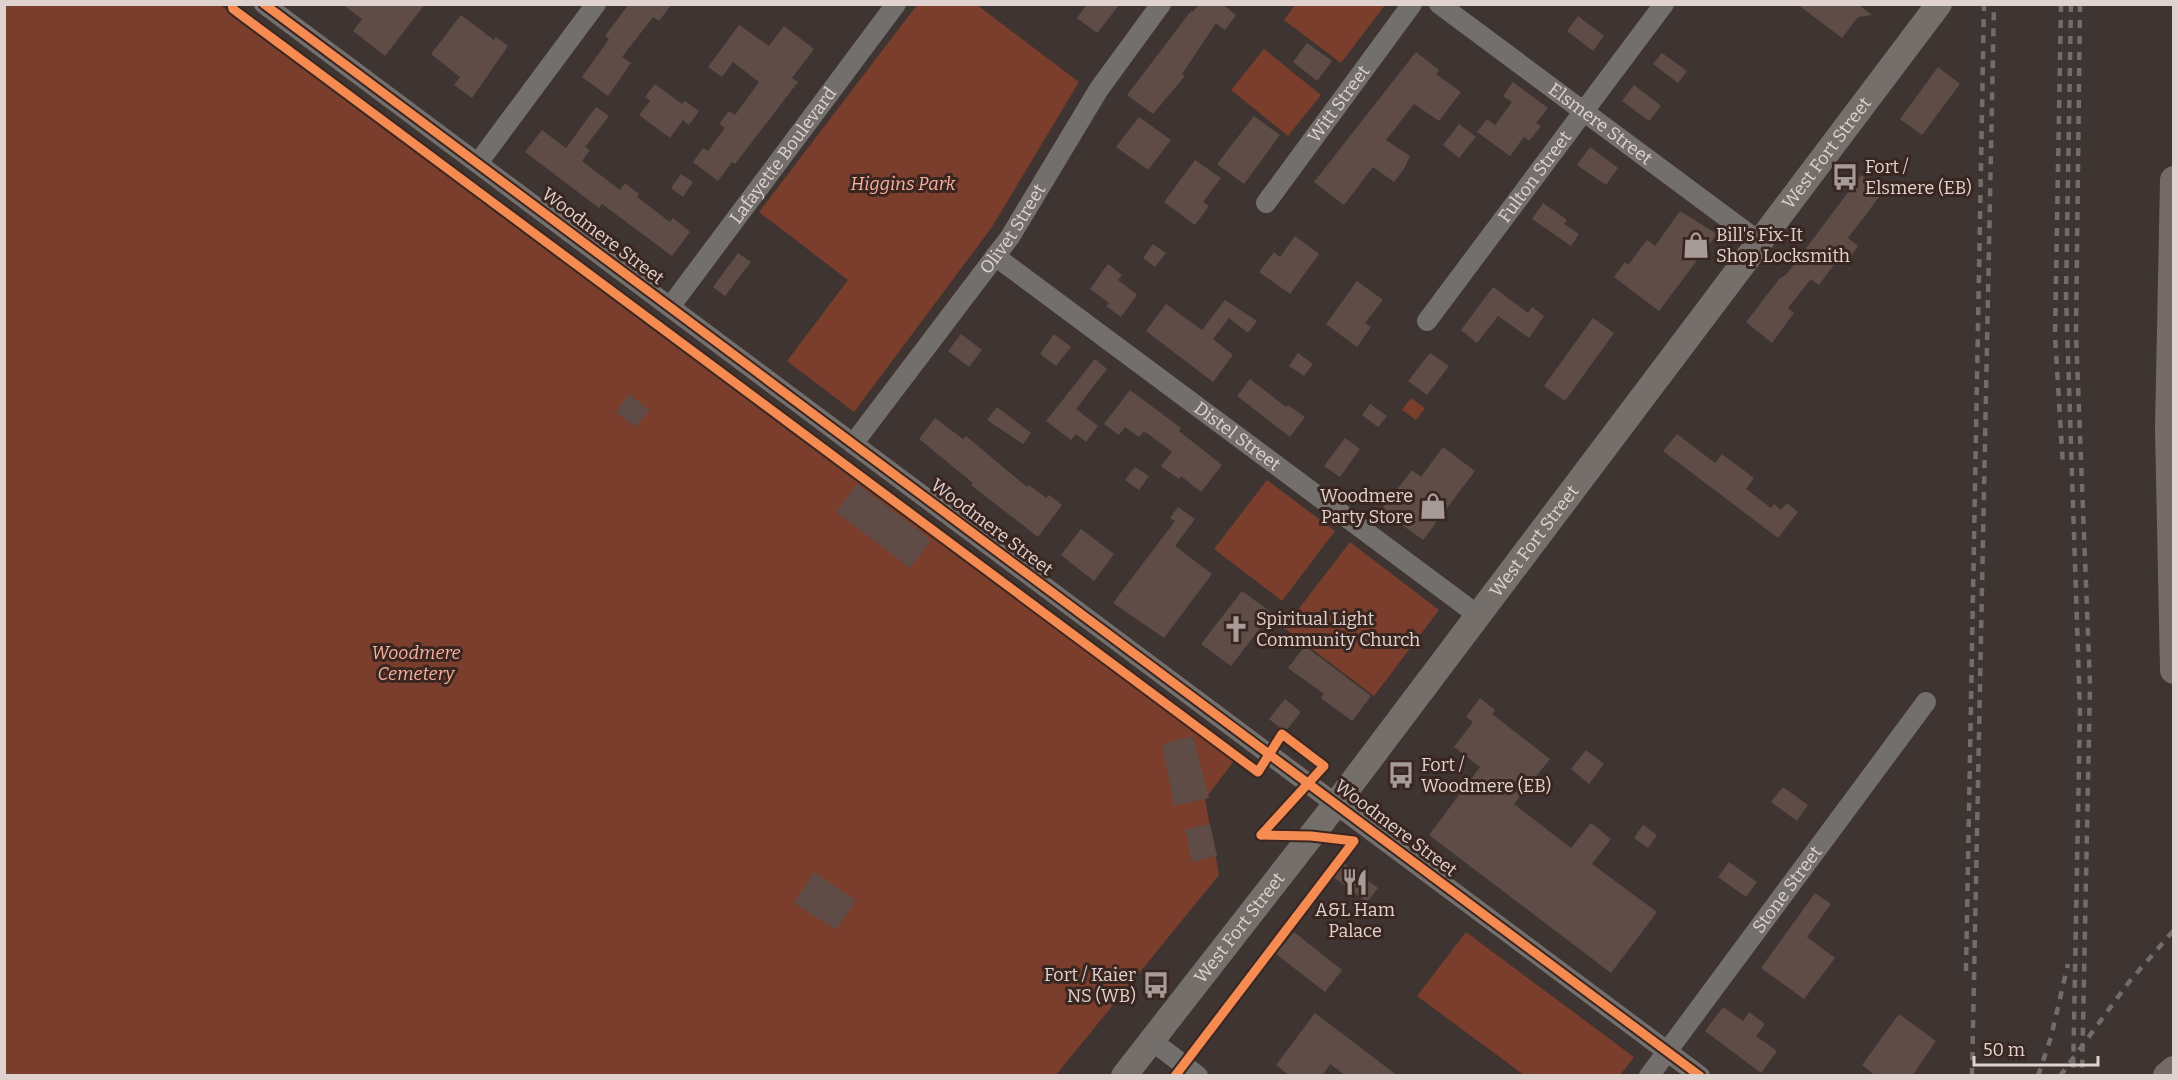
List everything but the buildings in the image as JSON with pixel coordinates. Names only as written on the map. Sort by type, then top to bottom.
[{"type":"highway","points":[[2174,180],[2170,242],[2169,429],[2174,670]]},
{"type":"highway","points":[[2168,1076],[2174,1070]]},
{"type":"main road","name":"West Fort Street","points":[[1124,1076],[1479,616],[1939,4]]},
{"type":"street","name":"Woodmere Street","points":[[264,4],[286,11],[478,163],[1700,1076]]},
{"type":"street","points":[[478,163],[596,4]]},
{"type":"street","name":"Lafayette Boulevard","points":[[670,307],[896,4]]},
{"type":"street","name":"Olivet Street","points":[[853,444],[1010,237],[1099,89],[1161,4]]},
{"type":"street","name":"Witt Street","points":[[1266,203],[1412,4]]},
{"type":"street","name":"Elsmere Street","points":[[1439,4],[1761,243]]},
{"type":"street","name":"Fulton Street","points":[[1426,321],[1664,4]]},
{"type":"street","name":"Distel Street","points":[[995,256],[1479,616]]},
{"type":"street","name":"Stone Street","points":[[1649,1076],[1926,702]]},
{"type":"street","points":[[1151,1040],[1198,1076]]},
{"type":"green space","points":[[1296,4],[1385,5],[1341,63],[1284,20]]},
{"type":"green space","name":"Woodmere Cemetery","points":[[5,5],[220,5],[1234,761],[1205,799],[1219,875],[1056,1075],[5,1076]]},
{"type":"green space","name":"Higgins Park","points":[[917,5],[977,5],[1079,82],[992,227],[854,412],[787,361],[848,280],[759,212]]},
{"type":"green space","points":[[1264,49],[1321,95],[1288,136],[1231,90]]},
{"type":"green space","points":[[1411,398],[1425,408],[1416,420],[1402,410]]},
{"type":"green space","points":[[1267,480],[1335,531],[1282,601],[1214,549]]},
{"type":"green space","points":[[1350,542],[1439,610],[1374,696],[1284,628]]},
{"type":"green space","points":[[1466,932],[1634,1057],[1620,1075],[1524,1075],[1417,996]]},
{"type":"railway","points":[[1966,971],[1984,4]]},
{"type":"railway","points":[[1972,1076],[1994,4]]},
{"type":"railway","points":[[2061,4],[2055,336],[2063,466]]},
{"type":"railway","points":[[2071,4],[2066,296],[2080,712],[2073,1076]]},
{"type":"railway","points":[[2080,4],[2076,335],[2090,684],[2082,1076]]},
{"type":"railway","points":[[2060,1076],[2129,982],[2174,930]]},
{"type":"railway","points":[[2038,1076],[2051,1037],[2068,964]]},
{"type":"cycle path","points":[[232,4],[233,9],[1258,772],[1282,734],[1324,766],[1261,835]]},
{"type":"cycle path","points":[[264,4],[1700,1076]]},
{"type":"cycle path","points":[[1175,1076],[1354,841],[1311,836],[1261,835]]},
{"type":"place","name":"Fort / Elsmere (EB)","points":[[1845,177]]},
{"type":"place","name":"Bill's Fix-It Shop Locksmith","points":[[1696,245]]},
{"type":"place","name":"Woodmere Party Store","points":[[1433,506]]},
{"type":"place","name":"Spiritual Light Community Church","points":[[1236,629]]},
{"type":"place","name":"Fort / Woodmere (EB)","points":[[1401,775]]},
{"type":"place","name":"A&L Ham Palace","points":[[1355,882]]},
{"type":"place","name":"Fort / Kaier NS (WB)","points":[[1156,985]]}]
